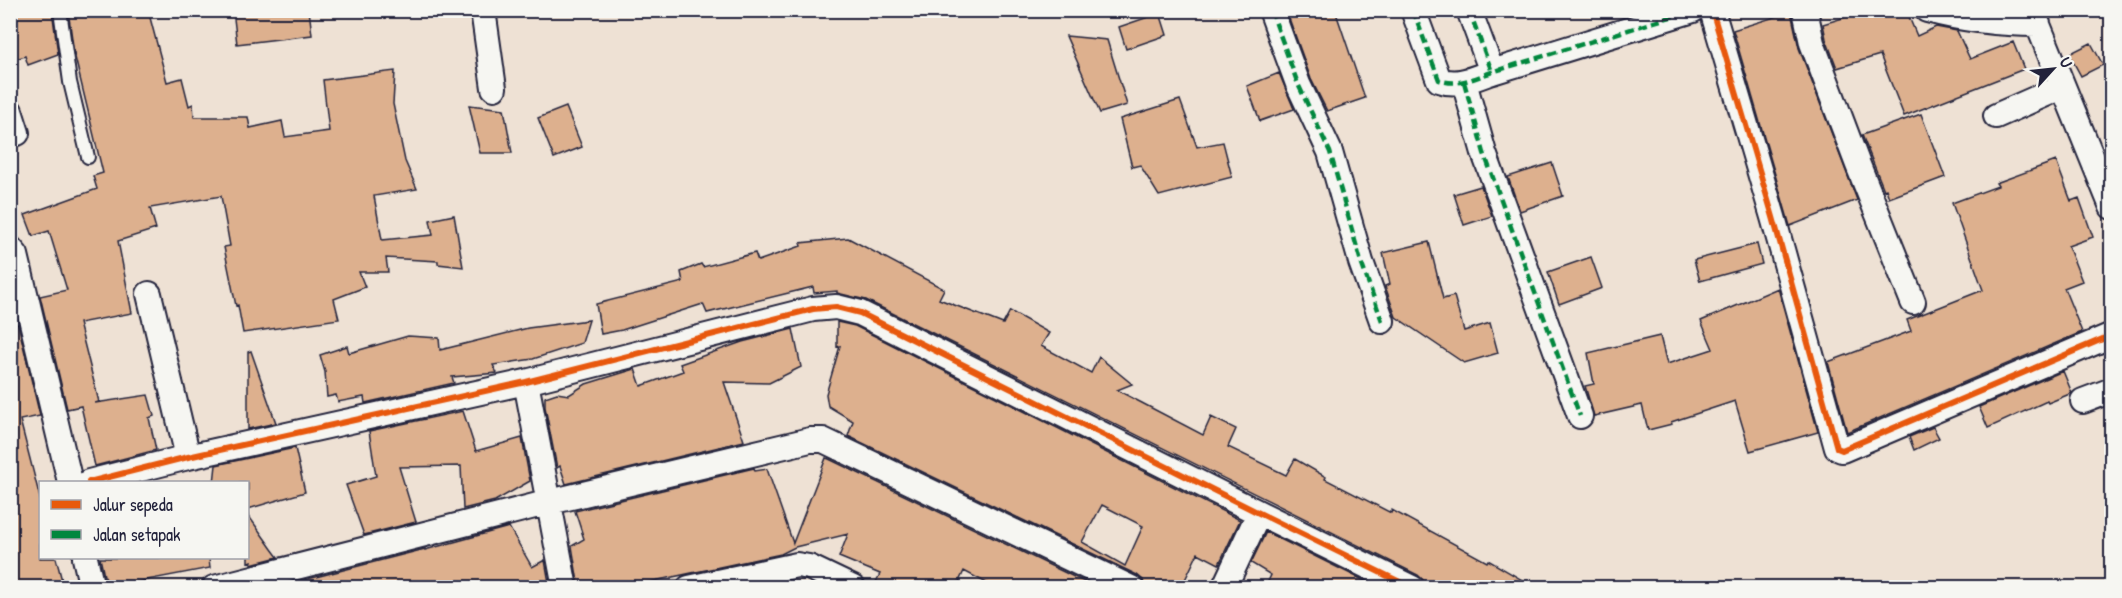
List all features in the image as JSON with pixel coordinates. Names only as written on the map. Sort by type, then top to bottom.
[{"type":"street","points":[[483,10],[494,88]]},
{"type":"street","points":[[1271,10],[1298,84],[1330,153],[1361,262],[1382,321]]},
{"type":"street","points":[[1413,10],[1439,80],[1448,84],[1464,82],[1693,10]]},
{"type":"street","points":[[1469,10],[1492,72]]},
{"type":"street","points":[[1712,10],[1773,217],[1837,448],[1842,450],[2112,335]]},
{"type":"street","points":[[1805,10],[1812,43],[1913,302]]},
{"type":"street","points":[[1927,10],[1957,18],[2007,24],[2035,17],[2112,207]]},
{"type":"street","points":[[1464,82],[1484,153],[1580,416]]},
{"type":"street","points":[[1996,116],[2062,87]]},
{"type":"street","points":[[10,248],[16,255],[70,481]]},
{"type":"street","points":[[149,294],[188,457]]},
{"type":"street","points":[[97,481],[188,457],[525,382],[813,309],[836,307],[860,314],[1412,588]]},
{"type":"street","points":[[525,382],[565,588]]},
{"type":"street","points":[[2083,401],[2112,390]]},
{"type":"street","points":[[214,588],[550,502],[810,440],[823,440],[1131,588]]},
{"type":"street","points":[[1224,588],[1259,513]]},
{"type":"street","points":[[85,559],[92,588]]},
{"type":"street","points":[[689,588],[797,565],[809,567],[853,588]]},
{"type":"lane","points":[[60,10],[70,82],[88,156]]},
{"type":"building","points":[[10,10],[52,10],[58,54],[28,65],[25,56],[10,61]]},
{"type":"building","points":[[68,10],[148,10],[167,82],[182,78],[189,106],[193,104],[194,117],[248,117],[250,128],[282,121],[285,137],[329,131],[323,80],[395,71],[393,104],[405,161],[417,189],[374,196],[382,240],[433,235],[430,220],[454,215],[463,267],[438,264],[438,261],[386,258],[388,272],[359,272],[365,287],[334,299],[339,319],[243,333],[224,247],[230,246],[221,196],[150,208],[156,229],[118,241],[132,313],[79,323],[99,402],[95,403],[148,395],[154,416],[149,418],[156,450],[95,466],[81,406],[67,409],[40,296],[67,290],[49,231],[33,236],[25,215],[97,189],[93,176],[103,173],[74,53]]},
{"type":"building","points":[[233,10],[309,10],[312,35],[237,44]]},
{"type":"building","points":[[1286,10],[1335,10],[1365,98],[1327,111],[1311,79]]},
{"type":"building","points":[[1874,10],[1876,18],[1895,10],[1906,10],[1917,36],[1936,27],[1957,31],[1970,59],[2013,42],[2024,69],[1904,116],[1880,55],[1837,68],[1826,39],[1823,24]]},
{"type":"building","points":[[1791,12],[1799,48],[1857,200],[1790,226],[1733,30]]},
{"type":"building","points":[[1160,13],[1167,35],[1126,49],[1119,27]]},
{"type":"building","points":[[1066,36],[1107,40],[1127,105],[1100,113]]},
{"type":"building","points":[[2091,43],[2103,65],[2081,76],[2069,54]]},
{"type":"building","points":[[1279,73],[1294,109],[1260,121],[1247,86]]},
{"type":"building","points":[[1180,100],[1197,147],[1223,142],[1232,177],[1159,196],[1140,165],[1132,167],[1120,119]]},
{"type":"building","points":[[469,105],[504,109],[512,153],[480,153]]},
{"type":"building","points":[[566,107],[582,147],[554,158],[538,118]]},
{"type":"building","points":[[1921,114],[1945,177],[1889,198],[1862,135]]},
{"type":"building","points":[[2056,161],[2071,201],[2079,198],[2093,237],[2068,246],[2082,281],[2064,288],[2082,332],[1847,432],[1828,362],[1911,331],[1907,320],[1983,290],[1952,203],[1998,186],[1996,183]]},
{"type":"building","points":[[1552,163],[1563,196],[1520,211],[1508,177]]},
{"type":"building","points":[[1481,186],[1492,216],[1464,225],[1454,194]]},
{"type":"building","points":[[848,238],[944,289],[939,299],[1003,324],[1010,311],[1049,333],[1041,346],[1091,373],[1099,357],[1132,384],[1117,390],[1203,435],[1211,417],[1236,429],[1228,447],[1286,475],[1295,459],[1326,477],[1325,479],[1391,513],[1392,510],[1536,588],[1426,588],[1424,581],[1418,575],[866,300],[837,293],[837,291],[814,293],[813,287],[707,313],[703,304],[622,330],[601,334],[596,304],[683,282],[681,272],[701,264],[703,267],[755,253],[758,261],[801,246],[800,243]]},
{"type":"building","points":[[1429,242],[1443,299],[1454,296],[1464,331],[1490,323],[1498,353],[1464,363],[1396,317],[1385,286],[1390,284],[1383,253]]},
{"type":"building","points":[[1757,244],[1762,264],[1700,281],[1694,260]]},
{"type":"building","points":[[1591,257],[1602,288],[1559,304],[1548,272]]},
{"type":"building","points":[[1778,288],[1818,432],[1750,451],[1735,401],[1671,422],[1672,424],[1648,430],[1642,405],[1594,416],[1585,386],[1594,384],[1588,353],[1660,336],[1667,364],[1713,349],[1701,321]]},
{"type":"building","points":[[589,320],[582,343],[533,359],[493,365],[497,373],[452,377],[454,383],[365,403],[364,397],[338,402],[336,395],[327,397],[325,372],[320,355],[347,346],[349,353],[408,336],[439,338],[440,350],[528,328]]},
{"type":"building","points":[[837,322],[855,326],[1240,520],[1219,564],[1198,553],[1181,588],[1145,588],[1143,580],[1137,575],[848,436],[853,421],[828,406],[826,394],[840,346],[837,347]],"holes":[[[1102,505],[1143,526],[1125,566],[1082,542]]]},
{"type":"building","points":[[18,324],[40,416],[20,420],[39,494],[39,559],[56,559],[64,588],[10,588],[10,325]]},
{"type":"building","points":[[793,329],[801,367],[769,383],[724,382],[744,441],[566,484],[560,466],[557,468],[545,397],[557,393],[569,395],[586,384],[635,369],[641,386],[683,371],[680,364],[742,342]]},
{"type":"building","points":[[251,351],[276,423],[248,429],[248,352]]},
{"type":"building","points":[[2063,371],[2072,393],[2048,403],[2047,401],[1988,428],[1979,407]]},
{"type":"building","points":[[463,411],[476,451],[522,438],[530,481],[495,501],[463,509],[461,466],[399,467],[416,522],[364,535],[346,485],[376,476],[369,431]]},
{"type":"building","points":[[1933,427],[1939,438],[1914,450],[1909,437]]},
{"type":"building","points":[[295,448],[305,492],[249,509],[249,481],[214,481],[216,465]]},
{"type":"building","points":[[826,458],[1097,588],[996,588],[964,571],[956,588],[873,588],[880,574],[839,557],[848,534],[795,547],[781,554],[621,588],[579,588],[572,546],[584,539],[575,511],[754,468],[755,471],[767,469],[793,543]]},
{"type":"building","points":[[249,516],[278,557],[251,564],[252,561],[248,562]]},
{"type":"building","points":[[509,527],[532,567],[545,560],[550,588],[273,588],[425,550]]},
{"type":"building","points":[[1266,532],[1379,588],[1265,588],[1271,575],[1251,563]]},
{"type":"building","points":[[100,559],[209,559],[210,568],[111,587],[104,576]]},
{"type":"marked path","points":[[1271,10],[1298,84],[1330,152],[1361,262],[1382,321]]},
{"type":"marked path","points":[[1413,10],[1439,80],[1453,83],[1693,10]]},
{"type":"marked path","points":[[1469,10],[1492,72]]},
{"type":"marked path","points":[[1464,82],[1484,153],[1580,416]]},
{"type":"cycle path","points":[[1712,10],[1773,217],[1837,448],[1842,450],[2112,335]]},
{"type":"cycle path","points":[[93,481],[188,457],[526,382],[813,309],[836,307],[860,313],[1412,588]]}]
